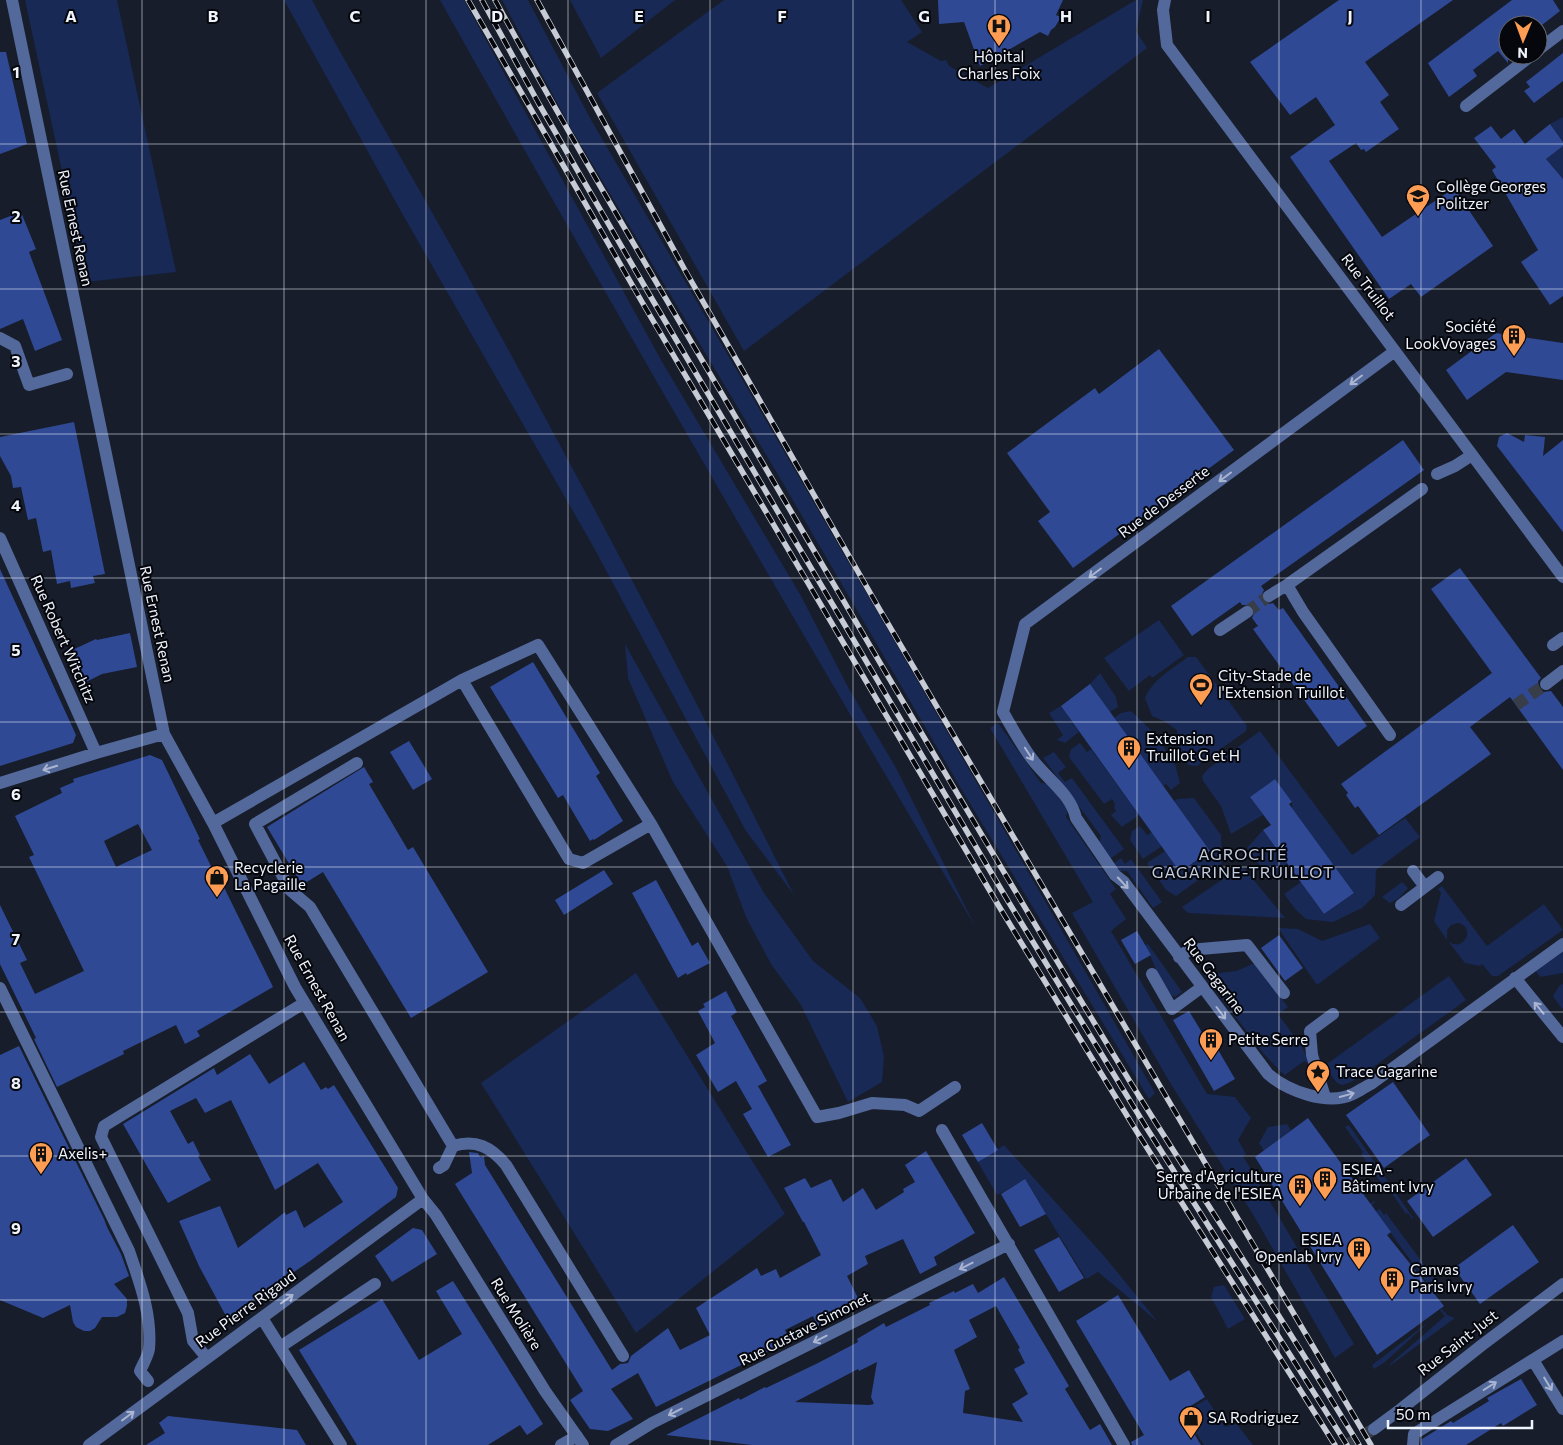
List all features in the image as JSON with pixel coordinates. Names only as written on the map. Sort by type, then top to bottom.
[{"type":"street","name":"Rue Ernest Renan","points":[[12,0],[164,734],[213,822],[295,987],[423,1199]]},
{"type":"street","name":"Rue Truillot","points":[[1164,5],[1167,44],[1563,577]]},
{"type":"street","points":[[1548,42],[1563,31]]},
{"type":"street","points":[[1466,106],[1519,65]]},
{"type":"street","points":[[0,338],[15,346],[29,385],[67,374]]},
{"type":"street","name":"Rue de Desserte","points":[[1003,712],[1025,624],[1395,351]]},
{"type":"street","points":[[1437,474],[1455,466],[1472,455]]},
{"type":"street","points":[[1268,596],[1287,585],[1422,489]]},
{"type":"street","name":"Rue Robert Witchitz","points":[[0,538],[96,753]]},
{"type":"street","points":[[1287,585],[1390,735]]},
{"type":"street","points":[[1220,630],[1247,612]]},
{"type":"street","points":[[213,822],[462,680],[538,645],[651,824],[817,1117],[839,1113],[872,1103],[904,1105],[919,1111],[955,1087]]},
{"type":"street","points":[[1546,684],[1563,671]]},
{"type":"street","points":[[462,680],[569,859],[583,864],[651,824]]},
{"type":"street","name":"Rue Gagarine","points":[[1003,712],[1031,758],[1044,775],[1052,780],[1074,810],[1076,818],[1115,875],[1124,882],[1268,1074],[1279,1083],[1291,1089],[1325,1097],[1353,1094],[1371,1084],[1563,944]]},
{"type":"street","points":[[0,783],[164,734]]},
{"type":"street","points":[[357,763],[255,824],[256,835],[290,890],[310,907],[453,1146]]},
{"type":"street","points":[[1413,871],[1425,887]]},
{"type":"street","points":[[1401,905],[1438,877]]},
{"type":"street","points":[[1179,957],[1189,950],[1247,945],[1284,994]]},
{"type":"street","points":[[1152,974],[1172,1009],[1202,987]]},
{"type":"street","points":[[1515,978],[1563,1037]]},
{"type":"street","points":[[0,988],[129,1251],[141,1285],[148,1314],[149,1351],[140,1371],[148,1381]]},
{"type":"street","points":[[207,1358],[194,1341],[188,1313],[101,1138],[104,1126],[304,1003]]},
{"type":"street","points":[[1325,1097],[1312,1055],[1310,1031],[1333,1014]]},
{"type":"street","points":[[942,1130],[1124,1445]]},
{"type":"street","points":[[439,1168],[444,1164],[453,1146],[464,1142],[479,1145],[497,1154],[506,1165],[623,1356]]},
{"type":"street","name":"Rue Pierre Rigaud","points":[[88,1445],[423,1199]]},
{"type":"street","name":"Rue Molière","points":[[423,1199],[436,1215],[545,1391],[580,1440]]},
{"type":"street","name":"Rue Gustave Simonet","points":[[620,1445],[652,1423],[1009,1244]]},
{"type":"street","points":[[280,1347],[375,1284]]},
{"type":"street","name":"Rue Saint-Just","points":[[1374,1429],[1563,1284]]},
{"type":"street","points":[[262,1318],[340,1445]]},
{"type":"street","points":[[1413,1445],[1414,1434],[1563,1341]]},
{"type":"street","points":[[1533,1360],[1563,1409]]},
{"type":"street","points":[[561,1445],[580,1440]]},
{"type":"shaded area","points":[[25,0],[117,0],[176,272],[86,282]]},
{"type":"shaded area","points":[[284,0],[312,0],[459,260],[558,441],[678,667],[794,895],[746,831],[593,546],[403,215]]},
{"type":"shaded area","points":[[440,0],[464,0],[661,360],[801,596],[849,689],[895,766],[976,928],[705,466]]},
{"type":"shaded area","points":[[502,0],[528,0],[590,118],[1155,1093],[1149,1099],[963,792],[777,473],[569,125]]},
{"type":"shaded area","points":[[570,0],[675,0],[601,58]]},
{"type":"shaded area","points":[[724,0],[901,0],[922,32],[907,42],[941,61],[946,60],[949,66],[988,88],[1136,0],[1143,0],[1136,31],[1147,48],[744,351],[597,93]]},
{"type":"shaded area","points":[[1563,117],[1563,142],[1550,124]]},
{"type":"shaded area","points":[[1563,146],[1563,179],[1546,159]]},
{"type":"shaded area","points":[[1159,620],[1184,655],[1152,678],[1150,675],[1129,691],[1104,658]]},
{"type":"shaded area","points":[[625,644],[764,893],[813,961],[860,998],[877,1026],[884,1057],[882,1082],[848,1102],[801,1005],[771,964],[746,917],[727,866],[673,782],[628,678]]},
{"type":"shaded area","name":"City-Stade de l'Extension Truillot","points":[[1188,657],[1196,657],[1247,726],[1246,731],[1197,766],[1188,765],[1177,744],[1177,730],[1164,721],[1152,716],[1145,698],[1148,691],[1158,680]]},
{"type":"shaded area","points":[[1100,673],[1116,697],[1118,707],[1110,712],[1090,684]]},
{"type":"shaded area","points":[[1061,706],[1079,732],[1065,743],[1057,740],[1063,735],[1049,713]]},
{"type":"shaded area","points":[[1131,711],[1155,734],[1175,764],[1180,783],[1171,790],[1166,784],[1163,786],[1114,718],[1121,713]]},
{"type":"shaded area","points":[[998,723],[1041,783],[1048,784],[1068,810],[1066,817],[1116,889],[1110,894],[1126,919],[1111,931],[1207,1094],[1235,1097],[1251,1118],[1238,1140],[1246,1154],[1243,1156],[1354,1344],[1335,1358],[1254,1216],[1169,1081],[1072,913],[1093,902],[990,728]]},
{"type":"shaded area","points":[[1260,731],[1352,855],[1405,818],[1420,837],[1376,870],[1375,895],[1362,908],[1333,922],[1306,919],[1296,910],[1284,894],[1301,882],[1324,914],[1354,893],[1292,809],[1292,802],[1275,779],[1250,797],[1263,815],[1231,834],[1221,806],[1203,781],[1202,776],[1208,769]]},
{"type":"shaded area","points":[[1080,743],[1087,752],[1091,749],[1139,815],[1122,827],[1111,815],[1116,811],[1112,799],[1104,804],[1069,757],[1071,749]]},
{"type":"shaded area","points":[[1054,752],[1066,767],[1058,773],[1065,782],[1072,778],[1124,849],[1110,859],[1099,843],[1101,836],[1043,758]]},
{"type":"shaded area","points":[[1194,798],[1221,835],[1222,863],[1176,896],[1166,890],[1147,863],[1165,851],[1181,872],[1210,851],[1174,801],[1177,799]]},
{"type":"shaded area","points":[[1140,826],[1147,835],[1152,832],[1162,846],[1143,859],[1130,840],[1132,831]]},
{"type":"shaded area","points":[[1263,830],[1287,863],[1285,865],[1289,870],[1274,881],[1247,848]]},
{"type":"shaded area","points":[[1121,858],[1125,864],[1131,859],[1162,902],[1153,908],[1127,871],[1118,871],[1113,864]]},
{"type":"shaded area","points":[[1242,866],[1285,918],[1188,913],[1182,907]]},
{"type":"shaded area","points":[[1402,882],[1408,888],[1399,898],[1390,903],[1382,897]]},
{"type":"shaded area","points":[[1442,886],[1487,946],[1544,904],[1563,930],[1498,976],[1492,976],[1482,964],[1480,966],[1465,963],[1448,941],[1454,944],[1463,942],[1467,934],[1467,929],[1464,925],[1458,923],[1451,925],[1447,930],[1447,940],[1434,921],[1441,893],[1438,889]]},
{"type":"shaded area","points":[[1370,924],[1380,938],[1317,985],[1278,928],[1298,929],[1322,941]]},
{"type":"shaded area","points":[[1148,944],[1182,992],[1175,997],[1170,994],[1161,981],[1145,945]]},
{"type":"shaded area","points":[[1563,951],[1563,973],[1540,977],[1535,970]]},
{"type":"shaded area","points":[[1255,963],[1288,1007],[1278,1014],[1302,1047],[1310,1064],[1304,1061],[1285,1075],[1263,1053],[1204,975],[1236,971]]},
{"type":"shaded area","points":[[636,973],[785,1214],[636,1333],[481,1083]]},
{"type":"shaded area","points":[[1449,976],[1466,1000],[1365,1073],[1351,1082],[1342,1085],[1337,1083],[1324,1066]]},
{"type":"shaded area","points":[[1563,984],[1562,1009],[1553,996],[1560,985]]},
{"type":"shaded area","points":[[1287,1124],[1291,1130],[1264,1151],[1259,1143],[1268,1127]]},
{"type":"shaded area","points":[[1349,1125],[1413,1218],[1412,1219],[1408,1213],[1406,1214],[1391,1192],[1388,1193],[1361,1154],[1363,1152],[1345,1127]]},
{"type":"shaded area","points":[[1004,1145],[1104,1256],[1158,1322],[1098,1272],[1086,1279],[1025,1180],[997,1195],[975,1157],[995,1151]]},
{"type":"shaded area","points":[[1374,1201],[1372,1205],[1376,1211],[1380,1209],[1384,1215],[1386,1213],[1439,1285],[1436,1288],[1438,1291],[1434,1293],[1370,1204]]},
{"type":"shaded area","points":[[1224,1285],[1245,1319],[1228,1329],[1211,1297],[1214,1287]]},
{"type":"shaded area","points":[[1442,1309],[1447,1315],[1455,1318],[1391,1365],[1445,1316],[1440,1310]]},
{"type":"shaded area","points":[[1430,1321],[1384,1363],[1374,1369],[1372,1365]]},
{"type":"shaded area","points":[[1207,1399],[1225,1427],[1236,1423],[1253,1445],[1204,1445],[1197,1434],[1182,1440],[1170,1420]]},
{"type":"building","points":[[938,0],[1063,0],[1056,15],[1061,17],[1048,36],[1040,32],[980,66],[964,22],[939,24]]},
{"type":"building","points":[[1339,0],[1453,0],[1365,62],[1389,95],[1380,102],[1399,129],[1366,152],[1364,149],[1361,150],[1356,143],[1329,161],[1382,237],[1454,188],[1493,246],[1421,297],[1411,284],[1389,299],[1290,157],[1335,125],[1316,97],[1290,115],[1250,62]]},
{"type":"building","points":[[1512,0],[1553,0],[1560,11],[1548,20],[1548,15],[1498,15],[1498,51],[1473,70],[1477,76],[1449,97],[1428,63]]},
{"type":"building","points":[[0,52],[6,52],[27,144],[0,154]]},
{"type":"building","points":[[1563,53],[1563,81],[1534,103],[1524,91],[1530,87],[1526,82]]},
{"type":"building","points":[[1550,124],[1563,142],[1563,146],[1546,159],[1563,179],[1563,296],[1550,305],[1521,262],[1538,250],[1492,170],[1496,167],[1474,138],[1491,126],[1501,139],[1514,129],[1525,144]]},
{"type":"building","points":[[21,212],[36,249],[29,252],[62,340],[35,351],[23,319],[0,329],[0,220]]},
{"type":"building","name":"Société LookVoyages","points":[[1496,333],[1563,343],[1563,380],[1506,372],[1467,400],[1446,370]]},
{"type":"building","points":[[1159,349],[1234,450],[1073,568],[1038,521],[1050,512],[1007,453],[1095,388],[1099,394]]},
{"type":"building","points":[[74,422],[105,574],[93,576],[95,583],[71,588],[70,581],[57,584],[51,550],[43,552],[36,518],[28,520],[21,487],[13,488],[11,476],[0,456],[0,437]]},
{"type":"building","points":[[1507,433],[1524,442],[1525,435],[1545,437],[1543,456],[1563,440],[1563,532],[1497,446],[1499,437]]},
{"type":"building","points":[[1403,440],[1424,470],[1261,586],[1264,590],[1261,596],[1262,601],[1269,604],[1273,603],[1279,610],[1283,608],[1367,726],[1338,747],[1253,629],[1258,626],[1252,618],[1255,611],[1251,605],[1242,605],[1240,602],[1192,636],[1171,606]]},
{"type":"building","points":[[1460,568],[1541,678],[1538,681],[1539,689],[1543,692],[1551,691],[1563,707],[1563,770],[1510,697],[1470,727],[1491,754],[1379,835],[1358,806],[1355,808],[1346,795],[1348,793],[1341,784],[1492,673],[1431,589]]},
{"type":"building","points":[[0,569],[76,735],[73,743],[0,766]]},
{"type":"building","points":[[130,633],[137,667],[102,674],[84,683],[70,651],[96,639]]},
{"type":"building","points":[[533,662],[600,773],[596,776],[623,821],[594,840],[590,841],[563,795],[558,798],[490,687]]},
{"type":"building","name":"Extension Truillot G et H","points":[[1090,684],[1210,851],[1180,872],[1061,706]]},
{"type":"building","points":[[409,741],[432,779],[413,790],[390,752]]},
{"type":"building","points":[[150,755],[162,760],[200,839],[198,840],[214,872],[216,871],[273,987],[197,1031],[200,1036],[185,1044],[176,1025],[123,1051],[124,1054],[57,1087],[34,1039],[36,1038],[0,964],[0,905],[27,960],[20,963],[35,994],[84,971],[29,857],[34,855],[15,816],[62,793],[60,788],[74,782],[73,779]],"holes":[[[138,824],[152,850],[116,867],[104,841]]]},
{"type":"building","points":[[364,767],[373,782],[369,784],[408,850],[413,847],[488,972],[411,1018],[323,872],[302,885],[267,827]]},
{"type":"building","points":[[1275,779],[1292,802],[1289,804],[1354,893],[1324,914],[1263,830],[1271,825],[1250,797]]},
{"type":"building","points":[[604,870],[613,884],[564,915],[555,900]]},
{"type":"building","points":[[656,880],[692,946],[698,942],[710,963],[678,978],[632,893]]},
{"type":"building","points":[[1137,931],[1151,955],[1135,964],[1121,940]]},
{"type":"building","points":[[1279,935],[1303,968],[1285,981],[1261,948]]},
{"type":"building","points":[[726,991],[737,1012],[731,1016],[767,1081],[758,1086],[791,1145],[768,1157],[743,1114],[752,1109],[736,1081],[718,1092],[696,1055],[715,1043],[698,1011],[705,1007],[703,1004]]},
{"type":"building","name":"Petite Serre","points":[[1189,1011],[1209,1044],[1213,1041],[1235,1079],[1214,1091],[1173,1020]]},
{"type":"building","name":"Axelis+","points":[[19,1046],[121,1254],[129,1276],[114,1284],[127,1299],[125,1313],[117,1317],[102,1317],[95,1328],[90,1331],[84,1331],[76,1327],[73,1322],[70,1305],[43,1318],[0,1300],[0,1055]]},
{"type":"building","points":[[250,1054],[269,1084],[304,1062],[321,1090],[326,1087],[328,1089],[334,1085],[398,1188],[396,1197],[310,1261],[227,1318],[199,1266],[179,1221],[220,1206],[238,1248],[285,1212],[286,1215],[296,1210],[304,1228],[343,1202],[318,1163],[275,1190],[231,1100],[205,1113],[196,1098],[170,1111],[188,1144],[193,1141],[200,1155],[198,1156],[211,1180],[168,1203],[123,1124],[214,1068],[217,1075]]},
{"type":"building","points":[[1393,1082],[1430,1135],[1384,1168],[1346,1115]]},
{"type":"building","points":[[1308,1118],[1391,1232],[1387,1235],[1444,1306],[1377,1355],[1255,1157]]},
{"type":"building","points":[[982,1123],[998,1150],[978,1162],[962,1135]]},
{"type":"building","points":[[926,1151],[975,1233],[934,1257],[937,1265],[920,1274],[903,1239],[865,1256],[868,1264],[847,1276],[861,1304],[818,1326],[813,1316],[785,1330],[790,1341],[656,1407],[638,1373],[611,1389],[633,1419],[608,1431],[590,1429],[570,1400],[583,1391],[455,1184],[472,1173],[469,1152],[478,1153],[480,1157],[484,1156],[485,1165],[612,1370],[620,1364],[628,1363],[631,1356],[668,1328],[680,1350],[710,1335],[696,1308],[757,1268],[761,1276],[776,1269],[780,1278],[821,1255],[784,1188],[805,1178],[811,1188],[831,1179],[843,1202],[863,1188],[876,1210],[904,1192],[903,1189],[915,1182],[905,1165]]},
{"type":"building","points":[[1466,1158],[1492,1195],[1433,1237],[1407,1201]]},
{"type":"building","points":[[1025,1179],[1046,1214],[1020,1227],[1001,1194]]},
{"type":"building","points":[[1513,1225],[1539,1262],[1480,1304],[1454,1268]]},
{"type":"building","points":[[413,1228],[422,1230],[437,1254],[392,1282],[375,1256]]},
{"type":"building","points":[[1059,1237],[1084,1278],[1059,1292],[1034,1250]]},
{"type":"building","points":[[1004,1277],[1069,1386],[1065,1389],[1090,1430],[1100,1424],[1112,1445],[752,1445],[666,1435],[739,1398],[740,1400],[818,1363],[858,1342],[857,1339],[884,1323],[886,1327],[954,1291],[955,1293],[973,1284],[978,1293]],"holes":[[[996,1306],[1020,1348],[1018,1349],[1025,1363],[1014,1369],[1028,1394],[1012,1404],[1023,1422],[963,1413],[965,1391],[970,1389],[954,1350],[977,1337],[969,1320]],[[877,1362],[871,1397],[874,1404],[795,1402],[858,1369],[859,1371]]]},
{"type":"building","points":[[453,1281],[543,1424],[527,1435],[520,1425],[488,1445],[357,1445],[299,1350],[382,1299],[419,1360],[462,1334],[436,1291]]},
{"type":"building","points":[[1118,1295],[1170,1381],[1189,1370],[1205,1397],[1181,1412],[1201,1445],[1132,1445],[1131,1442],[1144,1435],[1076,1321]]},
{"type":"building","points":[[1521,1379],[1537,1405],[1503,1426],[1501,1423],[1466,1445],[1421,1445],[1422,1439],[1451,1421],[1453,1423],[1489,1401],[1487,1398]]},
{"type":"building","points":[[168,1416],[297,1430],[306,1445],[146,1445],[165,1433],[159,1423]]},
{"type":"tunnel","points":[[1247,612],[1269,596]]},
{"type":"tunnel","points":[[1516,705],[1546,684]]},
{"type":"tunnel","points":[[1347,1445],[1374,1429]]},
{"type":"railway","points":[[468,0],[642,302],[1000,908],[1137,1132],[1335,1445]]},
{"type":"railway","points":[[482,0],[539,104],[652,299],[1008,901],[1146,1127],[1347,1445]]},
{"type":"railway","points":[[495,0],[568,131],[1045,941],[1129,1080],[1303,1353],[1359,1445]]},
{"type":"railway","points":[[537,0],[686,272],[880,610],[1371,1445]]},
{"type":"place","name":"Hôpital Charles Foix","points":[[999,47]]},
{"type":"place","name":"Collège Georges Politzer","points":[[1418,217]]},
{"type":"place","name":"Société LookVoyages","points":[[1514,357]]},
{"type":"place","name":"City-Stade de l'Extension Truillot","points":[[1201,706]]},
{"type":"place","name":"Extension Truillot G et H","points":[[1129,769]]},
{"type":"place","name":"Recyclerie La Pagaille","points":[[217,898]]},
{"type":"place","name":"Petite Serre","points":[[1211,1061]]},
{"type":"place","name":"Trace Gagarine","points":[[1318,1093]]},
{"type":"place","name":"Axelis+","points":[[41,1175]]},
{"type":"place","name":"ESIEA - Bâtiment Ivry","points":[[1325,1200]]},
{"type":"place","name":"Serre d'Agriculture Urbaine de l'ESIEA","points":[[1300,1207]]},
{"type":"place","name":"ESIEA Openlab Ivry","points":[[1359,1270]]},
{"type":"place","name":"Canvas Paris Ivry","points":[[1392,1300]]},
{"type":"place","name":"SA Rodriguez","points":[[1191,1439]]},
{"type":"district","name":"AGROCITÉ GAGARINE-TRUILLOT","points":[[1243,863]]}]
